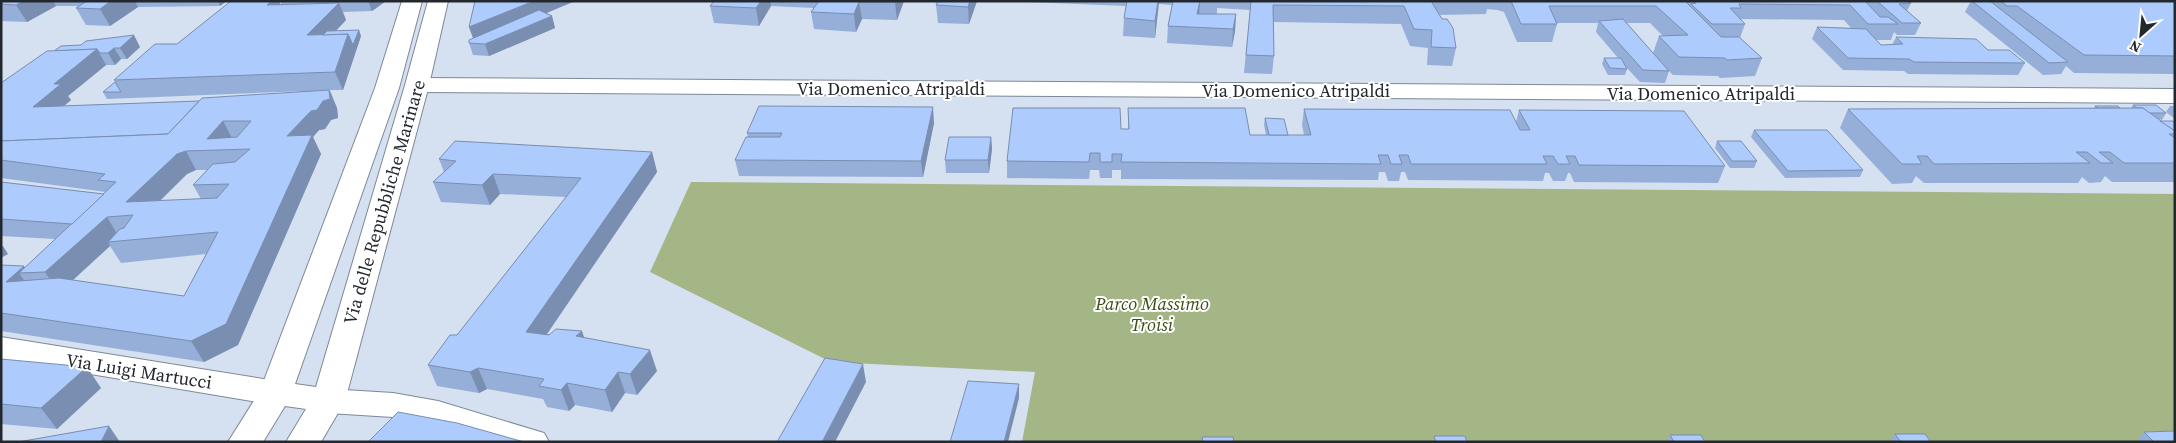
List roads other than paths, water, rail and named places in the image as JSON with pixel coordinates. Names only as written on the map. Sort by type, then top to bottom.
[{"type":"street","name":"Via delle Repubbliche Marinare","points":[[245,442],[276,393],[387,88],[412,1]]},
{"type":"street","name":"Via delle Repubbliche Marinare","points":[[303,442],[328,401],[417,85],[438,1]]},
{"type":"street","name":"Via Domenico Atripaldi","points":[[387,88],[417,85],[2175,96]]},
{"type":"street","name":"Via Luigi Martucci","points":[[1,348],[276,393]]},
{"type":"street","points":[[276,393],[328,401],[392,405],[438,413],[532,442]]},
{"type":"park label","name":"Parco Massimo Troisi","points":[[1152,313]]}]
